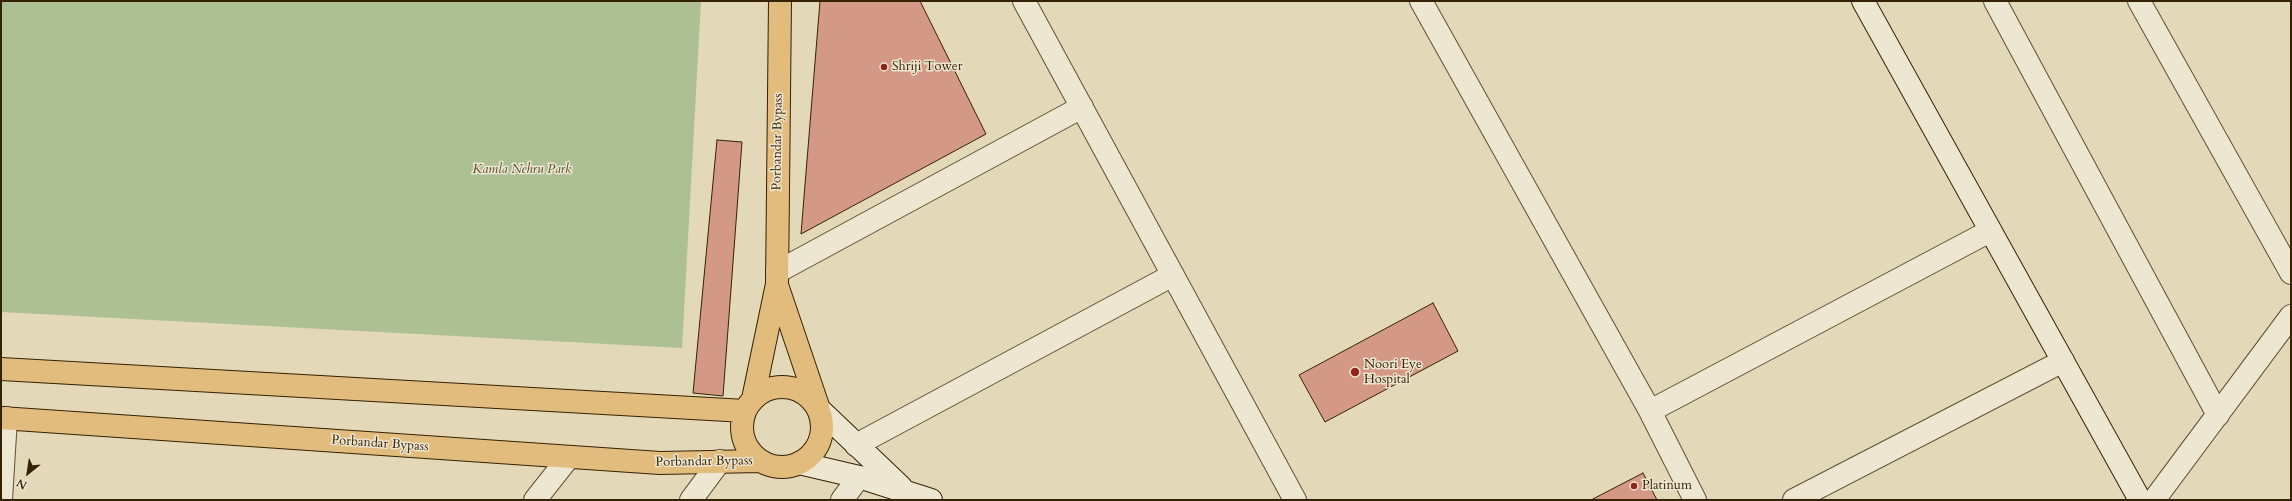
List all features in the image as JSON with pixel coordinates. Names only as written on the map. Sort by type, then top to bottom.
[{"type":"main road","name":"Porbandar Bypass","points":[[777,278],[780,1]]},
{"type":"main road","points":[[777,278],[822,421],[822,434],[818,446],[811,456],[792,467],[772,466],[760,461],[750,451],[743,438],[742,424],[749,405],[777,278]]},
{"type":"main road","points":[[1,369],[749,405],[769,389],[788,387],[800,390],[811,398],[818,408]]},
{"type":"main road","name":"Porbandar Bypass","points":[[4,418],[660,463],[760,461]]},
{"type":"street","points":[[1024,1],[1295,500]]},
{"type":"street","points":[[1421,1],[1650,410],[1695,500]]},
{"type":"street","points":[[1863,1],[2140,500]]},
{"type":"street","points":[[1995,1],[2218,415]]},
{"type":"street","points":[[2140,1],[2291,273]]},
{"type":"street","points":[[777,278],[1082,107]]},
{"type":"street","points":[[1650,410],[1990,231]]},
{"type":"street","points":[[856,445],[1173,275]]},
{"type":"street","points":[[2154,500],[2291,316]]},
{"type":"street","points":[[1794,500],[2063,361]]},
{"type":"street","points":[[818,408],[903,489]]},
{"type":"street","points":[[1,500],[4,418]]},
{"type":"street","points":[[535,500],[569,457]]},
{"type":"street","points":[[690,500],[720,462]]},
{"type":"street","points":[[799,463],[903,489],[932,500]]},
{"type":"street","points":[[842,500],[859,477]]},
{"type":"green space","name":"Kamla Nehru Park","points":[[1,1],[701,1],[682,348],[1,312]]},
{"type":"building","name":"Shriji Tower","points":[[820,1],[920,1],[986,134],[801,234]]},
{"type":"building","points":[[717,140],[742,142],[723,396],[693,393]]},
{"type":"building","points":[[1433,303],[1458,351],[1325,422],[1299,375]]},
{"type":"building","name":"Platinum","points":[[1643,473],[1657,500],[1591,500]]},
{"type":"place","name":"Shriji Tower","points":[[884,67]]},
{"type":"place","name":"Noori Eye Hospital","points":[[1355,372]]},
{"type":"place","name":"Platinum","points":[[1634,486]]}]
